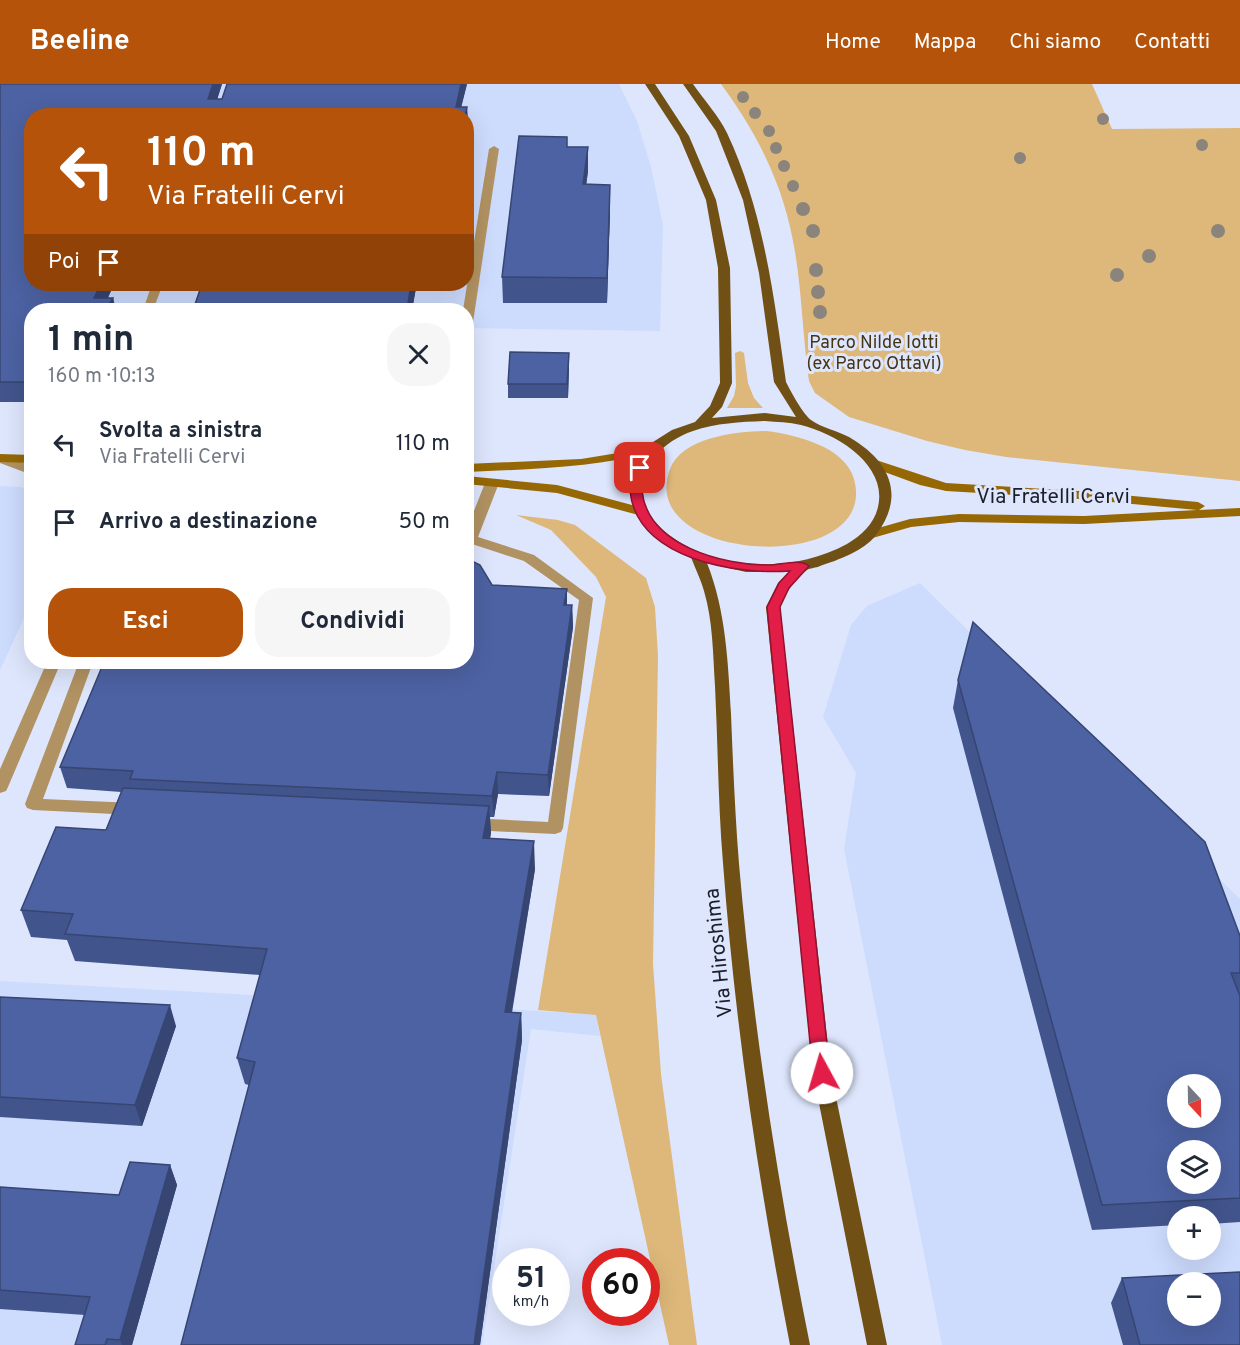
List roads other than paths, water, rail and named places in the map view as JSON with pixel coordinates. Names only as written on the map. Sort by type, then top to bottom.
[{"type":"main road","points":[[650,84],[684,136],[711,200],[724,268],[726,383],[716,407],[699,424]]},
{"type":"main road","points":[[688,84],[721,131],[748,200],[765,273],[780,382],[785,393],[807,423]]},
{"type":"main road","name":"Via Fratelli Cervi","points":[[765,417],[807,423],[833,433],[858,447],[876,464],[925,482],[946,487],[1079,495],[1240,511],[1084,520],[959,518],[910,524],[869,535],[841,555],[803,566],[768,569],[733,566],[697,556],[674,545],[655,530],[642,512],[635,490],[640,468],[654,448],[673,434],[699,424],[765,417]]},
{"type":"main road","name":"Via Fratelli Cervi","points":[[474,468],[581,463],[625,456],[654,448]]},
{"type":"main road","points":[[0,458],[24,459]]},
{"type":"main road","name":"Via Fratelli Cervi","points":[[869,535],[884,512],[886,488],[876,464]]},
{"type":"main road","points":[[474,481],[557,489],[642,512]]},
{"type":"main road","name":"Via Hiroshima","points":[[697,556],[711,591],[715,610],[731,863],[749,1030],[768,1169],[800,1345]]},
{"type":"main road","points":[[803,566],[783,586],[773,607],[822,1073],[877,1345]]},
{"type":"street","points":[[474,278],[494,149]]},
{"type":"street","points":[[0,458],[24,468]]},
{"type":"street","points":[[474,525],[492,483]]},
{"type":"street","points":[[448,823],[555,828],[586,598],[529,558],[474,541]]},
{"type":"street","points":[[0,787],[51,669]]},
{"type":"street","points":[[83,669],[33,804],[152,810]]},
{"type":"park label","name":"Parco Nilde Iotti (ex Parco Ottavi)","points":[[874,352]]}]
